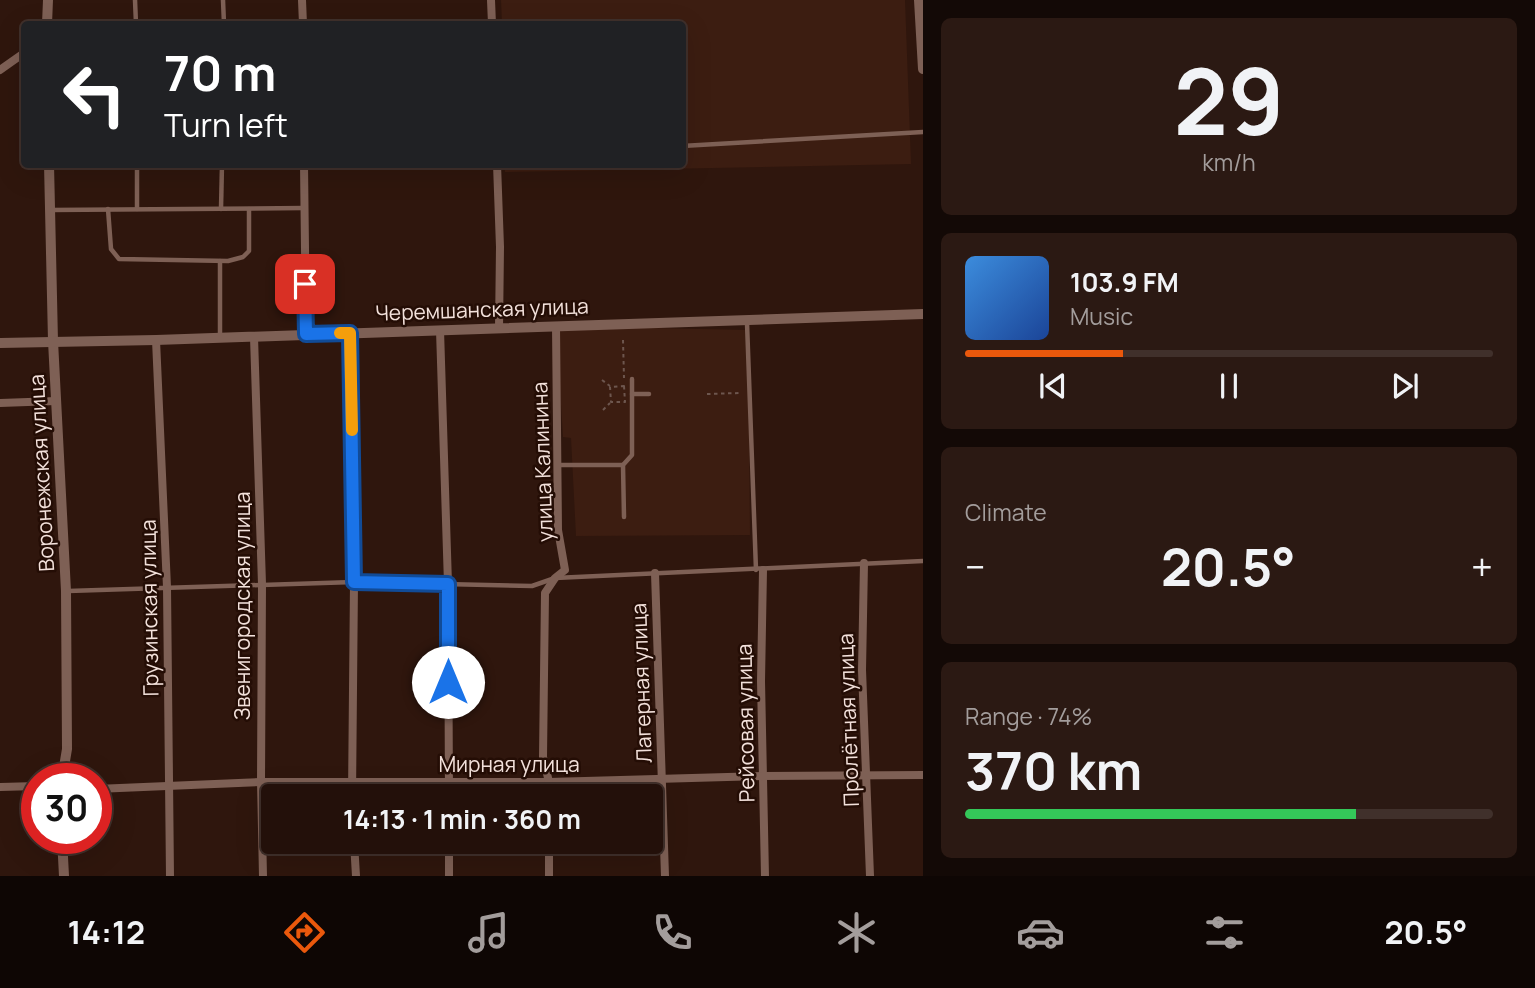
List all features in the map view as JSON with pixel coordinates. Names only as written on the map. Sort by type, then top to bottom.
[{"type":"street","points":[[47,21],[48,0]]},
{"type":"street","points":[[302,0],[303,21]]},
{"type":"street","points":[[491,0],[492,21]]},
{"type":"street","points":[[919,0],[922,69]]},
{"type":"street","points":[[0,69],[21,55]]},
{"type":"street","name":"Воронежская улица","points":[[49,168],[53,341],[66,591],[67,748],[65,763]]},
{"type":"street","points":[[304,168],[306,334]]},
{"type":"street","points":[[497,168],[499,329]]},
{"type":"street","name":"Черемшанская улица","points":[[0,343],[922,314]]},
{"type":"street","name":"улица Калинина","points":[[549,782],[543,757],[545,593],[555,578],[565,570],[558,530],[556,326]]},
{"type":"street","points":[[440,330],[448,584],[449,781]]},
{"type":"street","points":[[350,333],[354,582],[351,784]]},
{"type":"street","name":"Звенигородская улица","points":[[254,337],[262,584],[262,876]]},
{"type":"street","name":"Грузинская улица","points":[[156,340],[167,587],[170,876]]},
{"type":"street","points":[[0,403],[56,401]]},
{"type":"street","name":"Пролётная улица","points":[[863,563],[862,670],[870,876]]},
{"type":"street","name":"Рейсовая улица","points":[[759,570],[765,876]]},
{"type":"street","name":"Лагерная улица","points":[[655,573],[665,876]]},
{"type":"street","name":"Мирная улица","points":[[112,789],[261,782],[549,782],[922,775]]},
{"type":"street","points":[[0,787],[21,786]]},
{"type":"street","points":[[63,854],[64,876]]},
{"type":"street","points":[[355,854],[356,876]]},
{"type":"street","points":[[449,854],[449,876]]},
{"type":"street","points":[[549,854],[549,876]]},
{"type":"lane","points":[[135,0],[136,21]]},
{"type":"lane","points":[[223,0],[223,21]]},
{"type":"lane","points":[[686,146],[922,132]]},
{"type":"lane","points":[[137,168],[137,209]]},
{"type":"lane","points":[[221,209],[222,168]]},
{"type":"lane","points":[[50,210],[305,208]]},
{"type":"lane","points":[[108,209],[111,249],[119,259],[220,261],[237,260],[249,251],[249,209]]},
{"type":"lane","points":[[220,261],[220,336]]},
{"type":"lane","points":[[747,319],[759,570]]},
{"type":"lane","points":[[624,517],[623,465],[632,455],[632,379]]},
{"type":"lane","points":[[632,394],[649,394]]},
{"type":"lane","points":[[559,465],[623,465]]},
{"type":"lane","points":[[66,591],[354,582],[532,586],[555,578],[922,561]]},
{"type":"path","points":[[603,410],[611,402],[625,402],[623,340]]},
{"type":"path","points":[[602,380],[610,387],[611,402]]},
{"type":"path","points":[[610,387],[624,386]]},
{"type":"path","points":[[707,394],[740,393]]},
{"type":"shaded area","points":[[501,0],[905,0],[911,164],[505,172],[505,168],[686,168],[686,21],[502,21]]},
{"type":"shaded area","points":[[556,326],[748,330],[750,535],[576,536],[571,438],[563,437]]},
{"type":"slow traffic","points":[[340,333],[350,333],[352,430]]},
{"type":"route","points":[[305,284],[306,334],[350,333],[354,582],[448,584],[448,682]]}]
